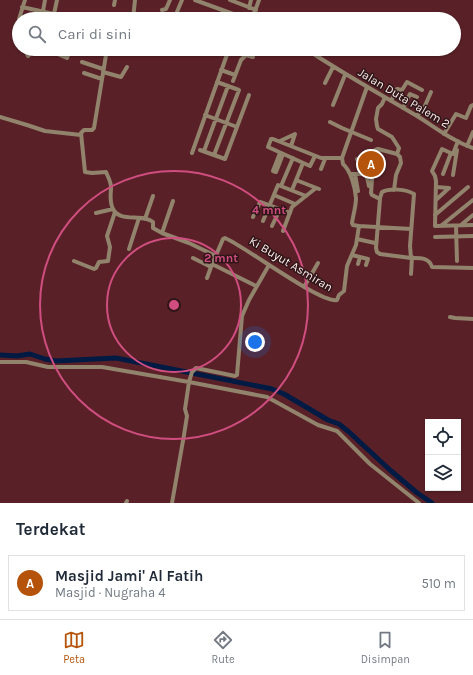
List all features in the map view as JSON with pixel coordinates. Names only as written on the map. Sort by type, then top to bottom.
[{"type":"street","points":[[21,12],[24,0]]},
{"type":"street","points":[[43,11],[45,0]]},
{"type":"street","points":[[54,12],[57,0]]},
{"type":"street","points":[[114,5],[115,0]]},
{"type":"street","points":[[133,12],[135,0]]},
{"type":"street","points":[[162,10],[166,9],[170,0]]},
{"type":"street","points":[[177,12],[182,0]]},
{"type":"street","points":[[197,0],[224,11]]},
{"type":"street","points":[[230,0],[256,10],[259,0]]},
{"type":"street","points":[[248,8],[251,0]]},
{"type":"street","points":[[22,7],[47,12]]},
{"type":"street","points":[[74,261],[94,269],[99,262],[107,261],[110,247],[107,236],[114,211],[110,200],[111,186],[106,172],[85,172],[81,136],[83,131],[92,130],[94,128],[106,56]]},
{"type":"street","points":[[192,153],[226,56]]},
{"type":"street","points":[[233,81],[244,56]]},
{"type":"street","name":"Jalan Duta Palem 2","points":[[316,56],[345,75],[417,116],[444,134],[473,148]]},
{"type":"street","points":[[82,62],[121,77],[127,67]]},
{"type":"street","points":[[325,83],[333,67]]},
{"type":"street","points":[[221,70],[235,75]]},
{"type":"street","points":[[84,73],[102,79]]},
{"type":"street","points":[[333,105],[345,75]]},
{"type":"street","points":[[214,156],[239,90],[217,82]]},
{"type":"street","points":[[391,101],[397,89],[402,90],[407,82],[422,90]]},
{"type":"street","points":[[228,86],[202,151],[225,160],[249,95]]},
{"type":"street","points":[[315,156],[311,166],[268,148],[272,139],[325,159],[342,158],[367,87]]},
{"type":"street","points":[[413,94],[417,87]]},
{"type":"street","points":[[417,116],[424,108],[430,92]]},
{"type":"street","points":[[403,108],[410,94],[417,97]]},
{"type":"street","points":[[385,98],[378,108],[376,119],[377,126],[378,129],[394,139],[399,148],[397,154]]},
{"type":"street","points":[[444,134],[456,114],[466,118],[471,106],[473,105]]},
{"type":"street","points":[[205,115],[237,127]]},
{"type":"street","points":[[0,117],[27,124],[45,131],[81,136]]},
{"type":"street","points":[[330,122],[371,140]]},
{"type":"street","points":[[467,146],[473,132]]},
{"type":"street","points":[[280,141],[294,134],[291,146]]},
{"type":"street","points":[[444,173],[451,153],[453,154],[458,141]]},
{"type":"street","points":[[453,175],[458,141]]},
{"type":"street","points":[[370,190],[374,152],[376,149],[397,154],[400,157],[401,163],[395,176],[394,190]]},
{"type":"street","points":[[451,153],[442,149],[432,171],[435,176],[436,187],[435,226],[473,225]]},
{"type":"street","points":[[281,186],[293,158]]},
{"type":"street","name":"Ki Buyut Asmiran","points":[[207,278],[222,239],[225,238],[241,246],[304,287],[328,300],[337,300],[339,295],[344,291],[347,266],[357,239],[359,226],[353,225],[352,223],[356,198],[353,174],[343,164],[342,158]]},
{"type":"street","points":[[322,170],[325,159]]},
{"type":"street","points":[[357,160],[373,162]]},
{"type":"street","points":[[292,190],[303,163]]},
{"type":"street","points":[[366,173],[371,194],[380,198]]},
{"type":"street","points":[[358,191],[353,174],[372,174]]},
{"type":"street","points":[[283,231],[295,204],[317,188],[296,180]]},
{"type":"street","points":[[263,221],[277,186],[281,186],[306,196]]},
{"type":"street","points":[[436,187],[449,188],[436,199]]},
{"type":"street","points":[[435,215],[468,187]]},
{"type":"street","points":[[411,274],[411,258],[410,246],[414,194],[394,190],[382,192],[380,198],[376,243],[376,250],[380,254],[411,258],[428,260],[431,262],[432,267],[473,268]]},
{"type":"street","points":[[274,195],[295,204]]},
{"type":"street","points":[[146,219],[153,196]]},
{"type":"street","points":[[442,226],[473,200]]},
{"type":"street","points":[[162,233],[173,201]]},
{"type":"street","points":[[253,217],[259,202],[290,213]]},
{"type":"street","points":[[272,226],[280,209]]},
{"type":"street","points":[[96,213],[114,211],[123,216],[146,219],[153,222],[152,228],[216,256]]},
{"type":"street","points":[[457,262],[456,236],[458,226],[473,215]]},
{"type":"street","points":[[129,249],[139,218]]},
{"type":"street","points":[[359,226],[411,229]]},
{"type":"street","points":[[435,237],[473,236]]},
{"type":"street","points":[[357,239],[376,243]]},
{"type":"street","points":[[352,255],[368,259],[366,265]]},
{"type":"street","points":[[358,264],[360,257]]},
{"type":"street","points":[[193,258],[212,265],[256,286]]},
{"type":"street","points":[[304,287],[318,263]]},
{"type":"street","points":[[172,503],[186,424],[187,416],[185,409],[189,380],[192,372],[196,368],[237,376],[242,316],[256,286],[269,265]]},
{"type":"street","points":[[450,317],[473,319]]},
{"type":"street","points":[[0,362],[26,362],[48,367],[102,367],[189,380],[266,397],[318,425],[337,431],[370,464],[419,503]]},
{"type":"waterway","points":[[0,355],[17,356],[30,354],[56,361],[116,358],[272,389],[284,394],[328,420],[339,424],[390,470],[416,492],[432,503]]},
{"type":"place","name":"Masjid Jami' Al Fatih","points":[[371,164]]}]
